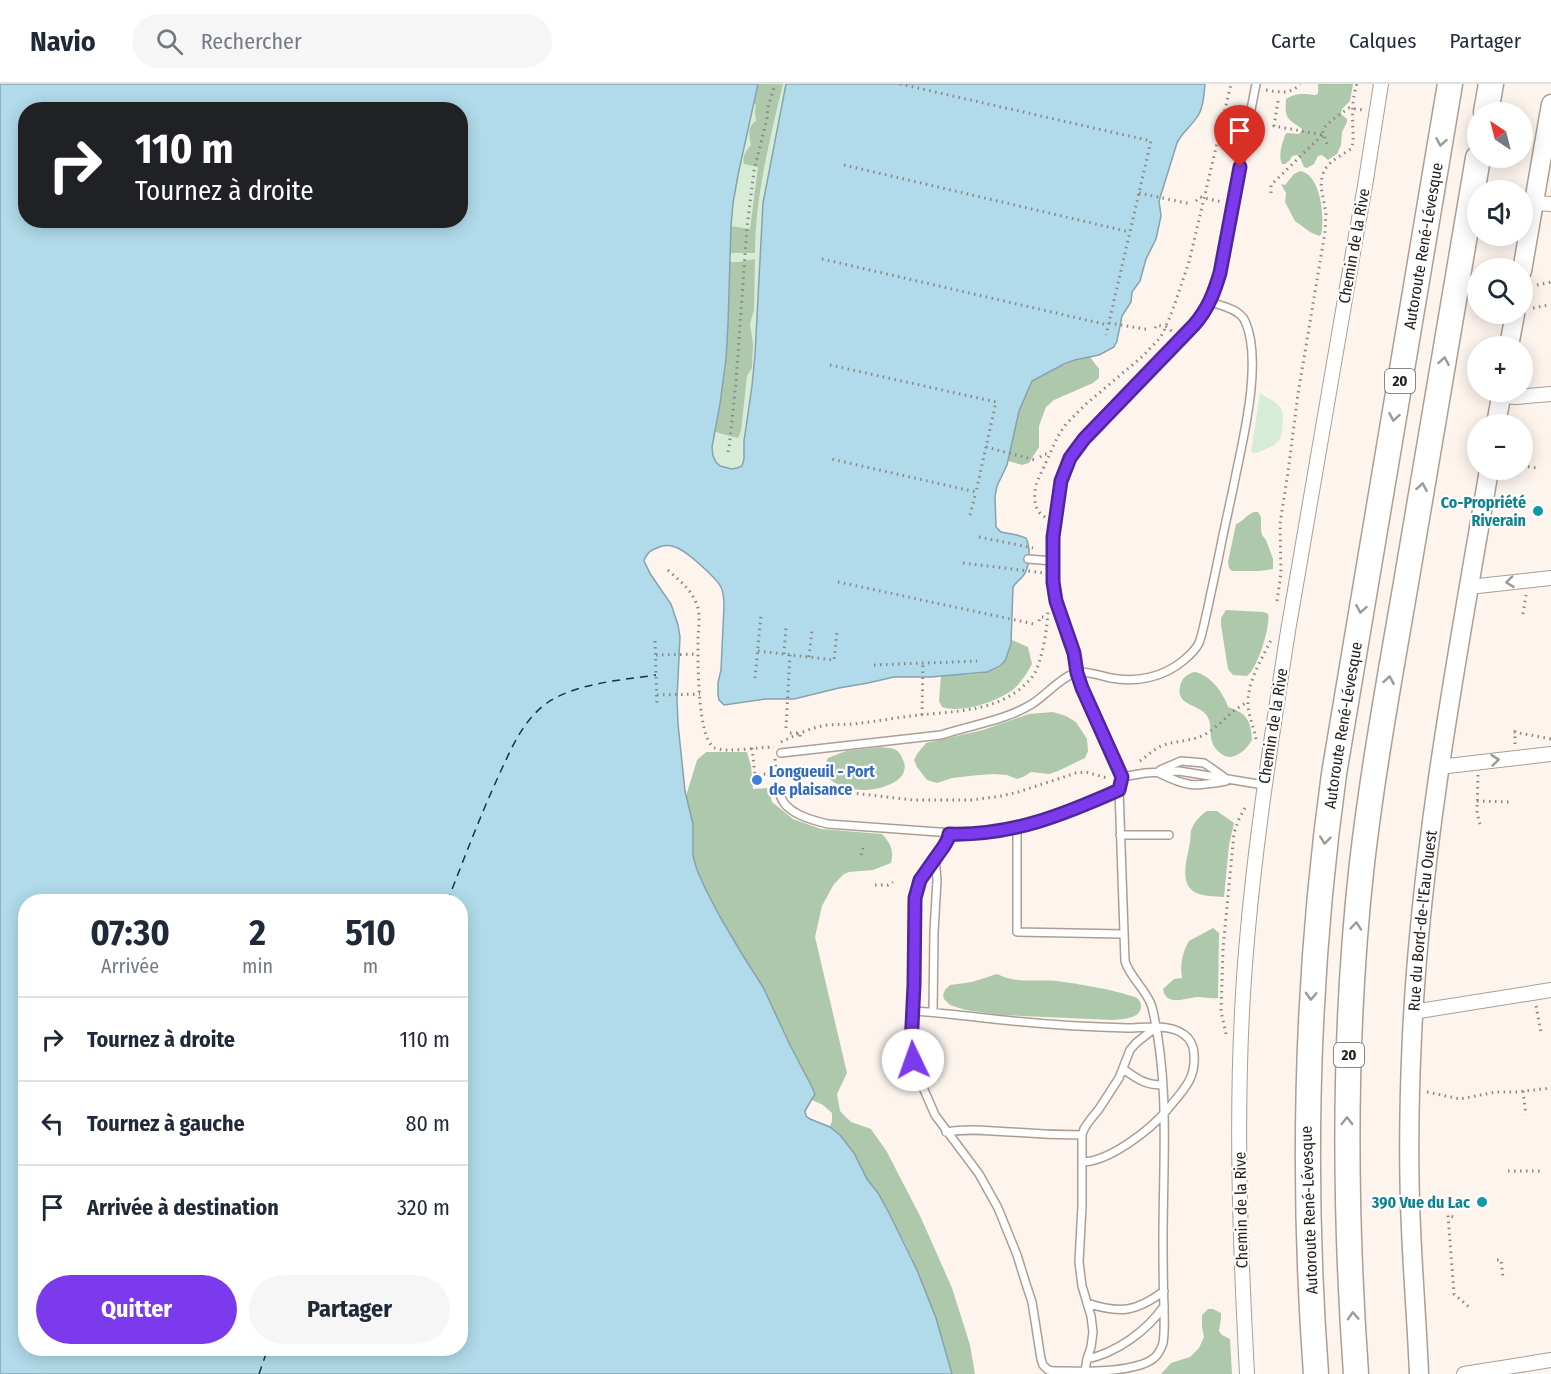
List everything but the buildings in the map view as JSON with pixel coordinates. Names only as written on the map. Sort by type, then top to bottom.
[{"type":"highway","name":"Autoroute René-Lévesque","points":[[1317,1374],[1308,1225],[1307,1108],[1312,970],[1320,885],[1334,774],[1450,84]]},
{"type":"highway","points":[[1488,102],[1491,84]]},
{"type":"highway","name":"20","points":[[1356,1374],[1349,1252],[1347,1112],[1353,974],[1362,864],[1380,737],[1476,168]]},
{"type":"street","name":"Chemin de la Rive","points":[[1247,1374],[1239,1157],[1240,1062],[1249,915],[1264,785],[1381,84]]},
{"type":"street","points":[[1526,258],[1542,203],[1551,104]]},
{"type":"street","points":[[1533,396],[1551,394]]},
{"type":"street","name":"Rue du Bord-de-l'Eau Ouest","points":[[1419,1374],[1409,1187],[1413,1012],[1420,919],[1438,767],[1487,480]]},
{"type":"street","points":[[1468,587],[1551,578]]},
{"type":"street","points":[[1438,767],[1551,754]]},
{"type":"street","points":[[1413,1012],[1551,990]]},
{"type":"street","points":[[1464,1374],[1551,1360]]},
{"type":"lane","points":[[949,834],[944,846],[920,880],[915,898],[911,1046],[918,1076],[935,1115],[979,1174],[1010,1235],[1032,1302],[1043,1365],[1053,1371],[1129,1370],[1140,1367],[1156,1356],[1163,1342],[1163,1085],[1151,1005],[1127,967],[1124,951],[1119,790],[1122,777],[1077,673],[1072,647],[1054,591],[1053,537],[1061,481],[1070,458],[1094,428],[1194,325],[1210,302],[1220,273],[1256,84]]},
{"type":"lane","points":[[781,753],[941,735],[1022,710],[1044,696],[1069,675],[1085,672],[1124,680],[1149,678],[1179,664],[1189,656],[1199,642],[1207,613],[1244,437],[1252,368],[1249,337],[1244,320],[1237,311],[1210,302]]},
{"type":"lane","points":[[1028,559],[1053,561]]},
{"type":"lane","points":[[1156,772],[1181,761],[1203,763],[1228,780]]},
{"type":"lane","points":[[1122,777],[1156,772],[1184,772],[1264,785]]},
{"type":"lane","points":[[1156,772],[1179,783],[1200,786],[1228,780]]},
{"type":"lane","points":[[780,794],[782,801],[789,808],[811,819],[828,824],[949,834],[985,834],[1017,828],[1065,813],[1119,790]]},
{"type":"lane","points":[[1017,828],[1017,932],[1123,934]]},
{"type":"lane","points":[[1120,835],[1169,835]]},
{"type":"lane","points":[[933,1012],[937,880],[934,858]]},
{"type":"lane","points":[[913,1011],[1098,1027],[1167,1028],[1182,1033],[1192,1044],[1194,1050],[1193,1075],[1186,1087],[1164,1114],[1142,1134],[1097,1160],[1083,1162]]},
{"type":"lane","points":[[1085,1371],[1093,1325],[1082,1286],[1079,1263],[1082,1136],[1090,1120],[1112,1090],[1130,1050],[1155,1028]]},
{"type":"lane","points":[[1123,1069],[1147,1084],[1163,1085]]},
{"type":"lane","points":[[946,1132],[979,1130],[1082,1136]]},
{"type":"lane","points":[[1087,1303],[1109,1310],[1134,1308],[1142,1306],[1164,1291]]},
{"type":"lane","points":[[1087,1359],[1104,1355],[1117,1347],[1152,1321],[1164,1306]]},
{"type":"path","points":[[728,452],[754,171],[775,84]]},
{"type":"path","points":[[900,84],[1151,141],[1106,335]]},
{"type":"path","points":[[1046,517],[1041,516],[1036,506],[1035,489],[1058,436],[1076,414],[1160,339],[1166,327],[1189,262],[1231,84]]},
{"type":"path","points":[[1278,92],[1290,91],[1300,84]]},
{"type":"path","name":"Chemin de la Rive","points":[[1277,601],[1281,573],[1280,524],[1296,402],[1325,232],[1326,208],[1321,182],[1328,165],[1353,147],[1353,108],[1357,84]]},
{"type":"path","points":[[1278,101],[1274,126],[1323,135]]},
{"type":"path","points":[[1327,144],[1323,135],[1325,127],[1346,110],[1353,108],[1368,111]]},
{"type":"path","points":[[1270,193],[1271,185],[1323,135]]},
{"type":"path","points":[[844,165],[1130,232]]},
{"type":"path","points":[[1139,193],[1191,204]]},
{"type":"path","points":[[1196,201],[1204,197],[1233,205]]},
{"type":"path","points":[[822,259],[1108,324],[1150,330]]},
{"type":"path","points":[[1537,285],[1551,282]]},
{"type":"path","points":[[1533,308],[1549,305]]},
{"type":"path","points":[[1155,327],[1158,324],[1166,327]]},
{"type":"path","points":[[831,365],[996,402],[970,515]]},
{"type":"path","points":[[1126,370],[1133,376]]},
{"type":"path","points":[[986,447],[1035,460]]},
{"type":"path","points":[[1040,457],[1049,454]]},
{"type":"path","points":[[831,459],[976,492]]},
{"type":"path","points":[[1533,467],[1538,468]]},
{"type":"path","points":[[979,537],[1032,547]]},
{"type":"path","points":[[963,563],[1040,573]]},
{"type":"path","points":[[668,570],[685,584],[697,606],[700,694],[704,728],[711,745],[721,749],[774,747],[781,741],[800,733],[829,725],[955,713],[999,702],[1017,691],[1036,670],[1050,604]]},
{"type":"path","points":[[1523,614],[1528,580]]},
{"type":"path","points":[[838,582],[1034,624]]},
{"type":"path","points":[[755,678],[761,615]]},
{"type":"path","points":[[1039,621],[1040,617],[1048,617]]},
{"type":"path","points":[[784,654],[786,627]]},
{"type":"path","points":[[808,657],[812,630]]},
{"type":"path","points":[[758,651],[834,660],[837,632]]},
{"type":"path","name":"Chemin de la Rive","points":[[1257,742],[1248,702],[1254,676],[1274,632]]},
{"type":"path","points":[[655,641],[657,707]]},
{"type":"path","points":[[656,655],[698,654]]},
{"type":"path","points":[[786,728],[790,655]]},
{"type":"path","points":[[874,665],[977,661]]},
{"type":"path","points":[[922,715],[923,663]]},
{"type":"path","points":[[657,695],[700,694]]},
{"type":"path","points":[[1140,761],[1161,746],[1201,736],[1225,719],[1233,710],[1248,702]]},
{"type":"path","points":[[1515,726],[1516,758]]},
{"type":"path","points":[[790,732],[800,733]]},
{"type":"path","points":[[1514,732],[1551,739]]},
{"type":"path","points":[[800,733],[800,740]]},
{"type":"path","points":[[773,787],[777,784],[774,747]]},
{"type":"path","points":[[752,748],[755,775],[776,773]]},
{"type":"path","points":[[1478,762],[1477,813],[1480,824]]},
{"type":"path","points":[[791,794],[844,792],[913,800],[972,800],[1018,792],[1076,773],[1086,772],[1107,778]]},
{"type":"path","points":[[1478,801],[1509,802]]},
{"type":"path","points":[[861,855],[863,848]]},
{"type":"path","points":[[876,885],[888,885],[893,882]]},
{"type":"path","points":[[1533,993],[1541,1032]]},
{"type":"path","points":[[1427,1092],[1460,1099],[1496,1092],[1551,1088]]},
{"type":"path","points":[[1523,1091],[1527,1115]]},
{"type":"path","points":[[1508,1171],[1543,1171]]},
{"type":"path","points":[[1453,1217],[1448,1215],[1454,1294],[1469,1307]]},
{"type":"path","points":[[1497,1260],[1501,1260],[1503,1278]]},
{"type":"green space","points":[[758,84],[786,84],[763,203],[755,355],[744,441],[744,459],[742,465],[732,469],[720,466],[716,462],[712,447],[720,404],[728,324],[733,203]]},
{"type":"green space","points":[[758,84],[783,84],[760,190],[755,253],[730,253],[731,226],[750,229],[758,167],[744,164],[744,158],[751,145],[750,129],[756,121],[754,103]]},
{"type":"green space","points":[[1318,84],[1353,84],[1350,101],[1342,109],[1341,114],[1347,122],[1337,154],[1328,160],[1322,155],[1318,156],[1314,164],[1307,168],[1297,155],[1282,164],[1280,153],[1285,135],[1287,133],[1299,134],[1302,130],[1288,117],[1286,99],[1297,94],[1316,95]]},
{"type":"green space","points":[[1300,171],[1313,180],[1320,198],[1322,227],[1319,236],[1295,221],[1285,202],[1286,193],[1281,184],[1285,185],[1294,174]]},
{"type":"green space","points":[[755,259],[754,310],[750,324],[753,344],[752,368],[747,376],[741,431],[738,438],[714,431],[725,368],[730,262]]},
{"type":"green space","points":[[1090,357],[1099,369],[1099,378],[1093,383],[1054,400],[1046,407],[1039,426],[1039,447],[1029,463],[1022,465],[1008,461],[1019,411],[1032,381],[1067,364]]},
{"type":"green space","points":[[1260,393],[1279,406],[1283,420],[1278,442],[1257,453],[1251,452]]},
{"type":"green space","points":[[1254,512],[1258,512],[1261,517],[1262,535],[1273,559],[1273,569],[1232,571],[1228,562],[1236,524]]},
{"type":"green space","points":[[1226,610],[1268,614],[1262,647],[1255,665],[1247,676],[1233,675],[1228,669],[1221,625],[1221,618]]},
{"type":"green space","points":[[1012,640],[1028,647],[1032,664],[1015,688],[980,705],[960,709],[942,707],[939,701],[941,675],[972,674],[996,669],[1005,660]]},
{"type":"green space","points":[[1194,672],[1212,681],[1228,707],[1240,712],[1247,719],[1252,740],[1237,755],[1228,757],[1214,747],[1207,716],[1184,701],[1181,696],[1179,691],[1182,681]]},
{"type":"green space","points":[[1053,712],[1076,722],[1087,739],[1088,751],[1085,758],[1058,771],[1049,774],[1031,772],[1017,779],[994,774],[952,778],[937,783],[927,780],[914,760],[926,743],[983,730],[1029,714]]},
{"type":"green space","points":[[880,747],[896,750],[903,760],[905,768],[903,774],[892,784],[876,789],[856,790],[839,785],[827,777],[825,764],[828,758],[846,751]]},
{"type":"green space","points":[[706,752],[747,752],[753,789],[769,788],[772,802],[793,819],[821,829],[882,834],[891,847],[891,863],[873,870],[849,872],[834,884],[822,906],[815,937],[847,1073],[837,1094],[840,1111],[851,1122],[871,1129],[887,1152],[921,1218],[952,1288],[970,1345],[975,1374],[952,1374],[926,1293],[905,1244],[854,1153],[840,1135],[830,1127],[832,1113],[823,1105],[812,1100],[815,1094],[812,1087],[763,987],[720,917],[697,870],[693,856],[693,824],[686,796],[697,760]]},
{"type":"green space","points":[[1207,811],[1217,811],[1234,823],[1229,845],[1224,897],[1197,893],[1189,887],[1186,881],[1191,830],[1200,816]]},
{"type":"green space","points":[[1213,928],[1219,933],[1218,998],[1197,997],[1172,1000],[1168,998],[1163,989],[1174,979],[1182,978],[1182,959],[1189,941]]},
{"type":"green space","points":[[997,974],[1019,980],[1057,981],[1083,985],[1135,997],[1140,1002],[1140,1012],[1125,1019],[1113,1020],[1000,1015],[966,1010],[950,1005],[944,999],[945,990],[950,985],[972,982]]},
{"type":"green space","points":[[1208,1309],[1221,1313],[1219,1331],[1230,1339],[1232,1374],[1161,1374],[1171,1363],[1190,1357],[1199,1348],[1204,1337],[1202,1315]]},
{"type":"water","points":[[0,84],[758,84],[733,203],[726,359],[712,447],[716,462],[720,466],[732,469],[742,466],[744,459],[744,441],[755,355],[763,203],[786,84],[1205,84],[1201,111],[1177,143],[1159,201],[1161,216],[1156,239],[1146,259],[1140,281],[1132,292],[1131,302],[1122,316],[1114,347],[1099,355],[1064,364],[1032,381],[1019,411],[1007,465],[995,496],[996,527],[1001,532],[1026,538],[1029,557],[1023,576],[1013,587],[1011,644],[1005,661],[1000,666],[987,672],[931,677],[894,677],[794,699],[765,699],[724,705],[718,695],[724,606],[721,587],[700,565],[675,547],[662,546],[655,549],[646,556],[644,561],[671,604],[678,625],[680,637],[678,724],[685,791],[693,824],[693,856],[697,870],[720,917],[763,987],[812,1087],[815,1094],[805,1111],[806,1116],[830,1127],[840,1135],[854,1153],[867,1179],[889,1213],[917,1270],[936,1318],[952,1374],[0,1374]]},
{"type":"ferry route","points":[[450,894],[508,755],[531,718],[547,703],[571,691],[600,683],[656,675]]},
{"type":"ferry route","points":[[259,1374],[265,1356]]},
{"type":"place","name":"Co-Propriété Riverain","points":[[1538,511]]},
{"type":"place","name":"Longueuil - Port de plaisance","points":[[757,780]]},
{"type":"place","name":"390 Vue du Lac","points":[[1482,1202]]},
{"type":"route","points":[[913,1060],[911,1031],[916,890],[949,834],[985,834],[1017,828],[1065,813],[1119,790],[1122,777],[1082,688],[1071,640],[1054,591],[1053,537],[1061,481],[1070,458],[1084,439],[1194,325],[1208,307],[1220,273],[1240,167]]}]
